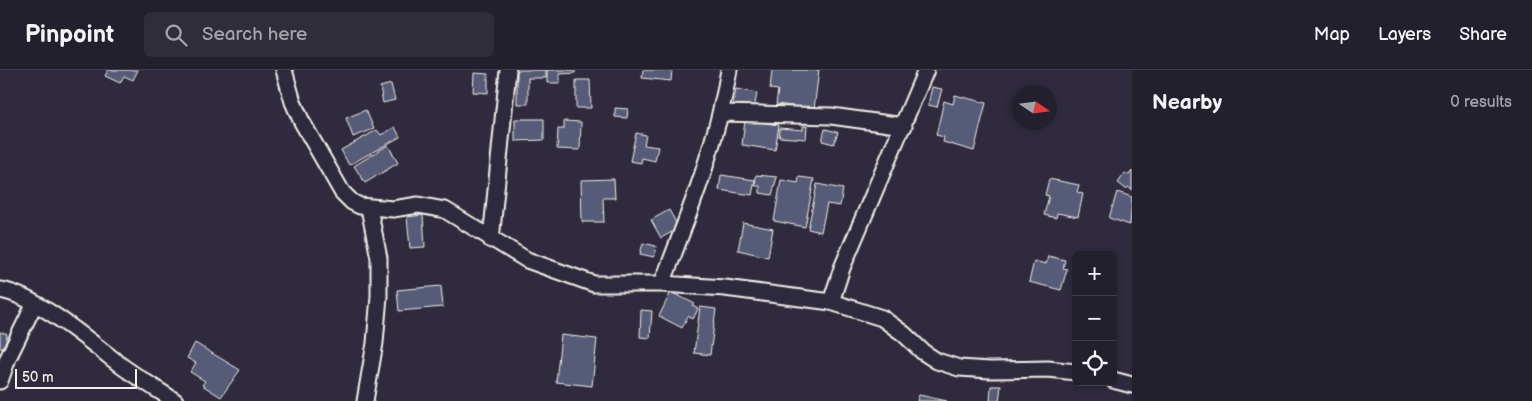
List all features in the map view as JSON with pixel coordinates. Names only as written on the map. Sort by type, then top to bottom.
[{"type":"street","points":[[284,70],[293,102],[302,122],[336,182],[352,202],[369,208],[393,209],[418,205],[445,210],[491,240],[527,260],[594,284],[633,286],[662,284],[725,288],[832,302],[882,318],[904,334],[923,352],[937,361],[959,368],[990,370],[1048,368],[1072,371]]},
{"type":"street","points":[[491,240],[508,70]]},
{"type":"street","points":[[662,284],[685,224],[722,113],[729,70]]},
{"type":"street","points":[[832,302],[842,268],[904,126],[926,70]]},
{"type":"street","points":[[722,113],[832,116],[904,126]]},
{"type":"street","points":[[365,401],[375,343],[379,296],[378,258],[369,208]]},
{"type":"street","points":[[0,290],[21,296],[52,314],[130,372],[175,401]]},
{"type":"street","points":[[0,381],[8,358],[34,305]]},
{"type":"street","points":[[1117,381],[1132,385]]},
{"type":"building","points":[[108,70],[138,70],[133,80],[124,76],[120,83],[105,76]]},
{"type":"building","points":[[517,70],[546,70],[546,78],[528,78],[528,104],[517,104]]},
{"type":"building","points":[[547,70],[575,70],[575,73],[560,74],[560,83],[547,83]]},
{"type":"building","points":[[643,70],[672,70],[671,81],[642,78]]},
{"type":"building","points":[[772,70],[819,70],[814,109],[776,104],[778,90],[770,89]]},
{"type":"building","points":[[474,73],[488,74],[488,93],[473,92]]},
{"type":"building","points":[[576,80],[590,80],[591,108],[576,108]]},
{"type":"building","points":[[391,84],[395,100],[383,103],[380,87]]},
{"type":"building","points":[[932,87],[942,89],[937,107],[928,105]]},
{"type":"building","points":[[736,89],[757,93],[754,110],[733,106]]},
{"type":"building","points":[[955,95],[986,103],[974,151],[943,142],[944,137],[936,135],[944,101],[953,104]]},
{"type":"building","points":[[615,108],[628,109],[627,118],[615,117]]},
{"type":"building","points":[[366,110],[374,129],[353,137],[346,118]]},
{"type":"building","points":[[515,119],[544,119],[544,140],[515,141]]},
{"type":"building","points":[[745,120],[779,125],[775,150],[742,145]]},
{"type":"building","points":[[564,121],[581,122],[580,150],[557,149],[558,129],[564,129]]},
{"type":"building","points":[[803,126],[807,126],[806,139],[779,137],[780,128],[803,130]]},
{"type":"building","points":[[395,127],[400,137],[349,165],[341,150],[377,130],[381,135]]},
{"type":"building","points":[[825,129],[838,132],[834,144],[822,141]]},
{"type":"building","points":[[636,133],[646,135],[644,145],[658,147],[655,161],[642,158],[641,163],[630,161]]},
{"type":"building","points":[[388,145],[398,163],[365,183],[354,166]]},
{"type":"building","points":[[1132,171],[1132,190],[1128,187],[1126,189],[1118,183],[1125,173],[1129,175]]},
{"type":"building","points":[[721,175],[755,180],[752,195],[719,190]]},
{"type":"building","points":[[756,175],[777,177],[772,195],[760,193],[760,186],[755,186]]},
{"type":"building","points":[[799,177],[814,179],[805,227],[774,221],[781,180],[798,183]]},
{"type":"building","points":[[614,179],[615,198],[603,198],[604,222],[582,222],[581,180]]},
{"type":"building","points":[[1049,179],[1079,185],[1077,192],[1083,194],[1078,217],[1057,213],[1056,218],[1044,215],[1049,196],[1045,195]]},
{"type":"building","points":[[817,184],[843,189],[840,206],[827,204],[821,232],[808,229]]},
{"type":"building","points":[[1117,192],[1132,197],[1130,225],[1109,218]]},
{"type":"building","points":[[669,210],[679,228],[661,238],[651,220]]},
{"type":"building","points":[[423,215],[425,247],[410,248],[407,217]]},
{"type":"building","points":[[743,223],[773,229],[768,257],[738,250]]},
{"type":"building","points":[[643,243],[656,246],[654,257],[640,254]]},
{"type":"building","points":[[1048,256],[1065,260],[1063,268],[1067,269],[1061,290],[1029,282],[1034,261],[1046,264]]},
{"type":"building","points":[[441,286],[443,307],[399,311],[397,290]]},
{"type":"building","points":[[671,292],[695,304],[693,306],[698,309],[693,319],[688,316],[682,328],[659,316]]},
{"type":"building","points":[[700,307],[716,309],[710,355],[694,353]]},
{"type":"building","points":[[641,310],[652,311],[650,338],[640,337]]},
{"type":"building","points":[[0,332],[7,334],[5,349],[0,348]]},
{"type":"building","points":[[561,335],[597,339],[592,386],[556,382]]},
{"type":"building","points":[[195,343],[240,370],[221,397],[202,385],[205,381],[190,372],[196,363],[187,358]]},
{"type":"building","points":[[991,386],[1001,386],[999,401],[990,401]]},
{"type":"building","points":[[919,395],[947,401],[917,401]]}]
